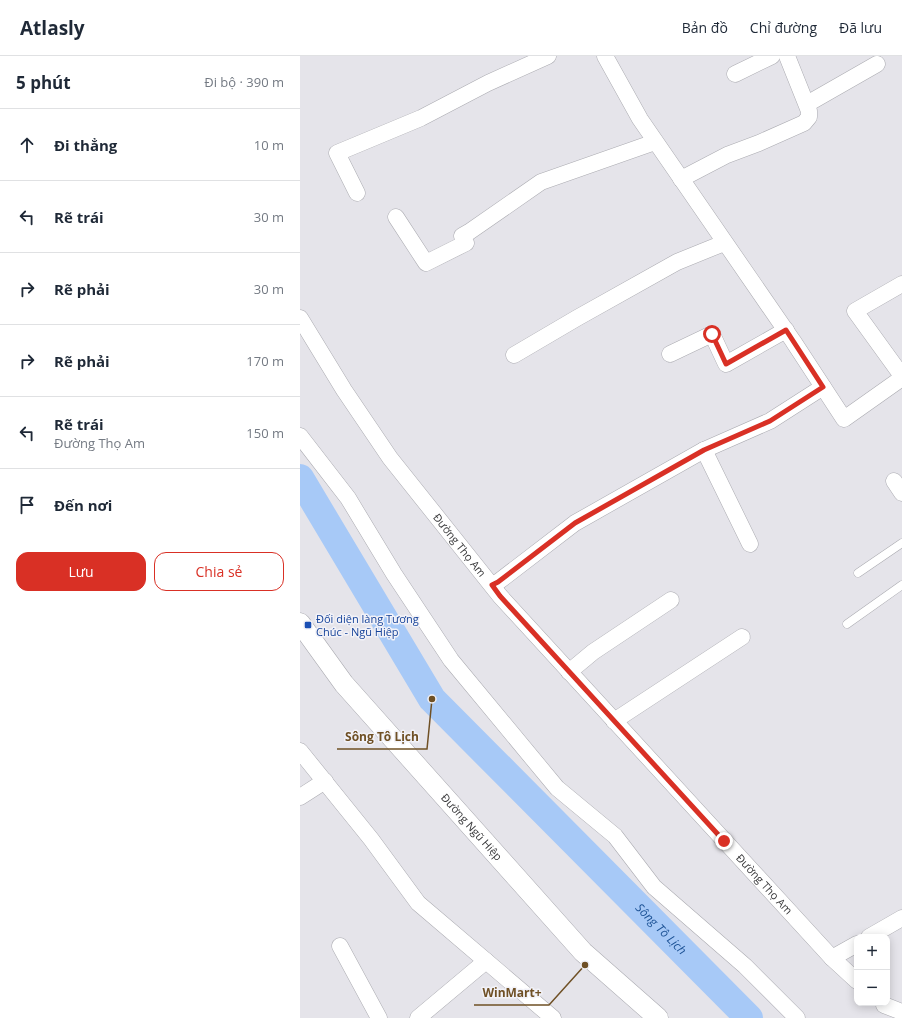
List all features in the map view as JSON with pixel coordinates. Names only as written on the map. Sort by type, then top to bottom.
[{"type":"street","points":[[357,193],[337,153],[421,118],[488,83],[548,56]]},
{"type":"street","points":[[605,56],[640,119],[655,142],[786,330],[844,419],[902,377],[855,310],[902,284]]},
{"type":"street","points":[[735,74],[772,56]]},
{"type":"street","points":[[681,179],[727,155],[804,123],[810,114],[787,56]]},
{"type":"street","points":[[807,104],[877,64]]},
{"type":"street","points":[[396,217],[426,263],[466,243],[462,236],[541,182],[655,142]]},
{"type":"street","points":[[514,356],[577,318],[677,262],[724,242]]},
{"type":"street","name":"Đường Thọ Am","points":[[300,318],[344,390],[390,458],[492,585],[614,721],[832,958],[854,978]]},
{"type":"street","points":[[670,354],[712,334],[726,364],[786,330]]},
{"type":"street","points":[[492,585],[575,523],[704,450],[770,421],[823,387]]},
{"type":"street","points":[[300,436],[348,498],[394,574],[451,660],[557,788],[615,836],[654,887],[745,966],[797,1018]]},
{"type":"street","points":[[704,450],[750,544]]},
{"type":"street","points":[[570,672],[593,652],[671,600]]},
{"type":"street","name":"Đường Ngũ Hiệp","points":[[303,634],[344,684],[583,952],[658,1018]]},
{"type":"street","points":[[614,721],[742,637]]},
{"type":"street","points":[[300,751],[371,839],[418,903],[553,1018]]},
{"type":"street","points":[[300,797],[325,781]]},
{"type":"street","points":[[874,934],[902,918]]},
{"type":"street","points":[[340,946],[379,1018]]},
{"type":"street","points":[[832,958],[854,946]]},
{"type":"street","points":[[418,1018],[486,961]]},
{"type":"street","points":[[886,1009],[902,1012]]},
{"type":"lane","points":[[858,573],[902,543]]},
{"type":"lane","points":[[847,624],[902,585]]},
{"type":"waterway","name":"Sông Tô Lịch","points":[[300,478],[432,699],[749,1018]]},
{"type":"place","name":"Đối diện làng Tương Chúc - Ngũ Hiệp","points":[[308,625]]},
{"type":"place","name":"Sông Tô Lịch","points":[[432,699]]},
{"type":"place","name":"WinMart+","points":[[585,965]]},
{"type":"route","points":[[712,334],[726,364],[786,330],[823,387],[770,421],[704,450],[643,483],[575,523],[492,585],[500,596],[724,841]]}]
